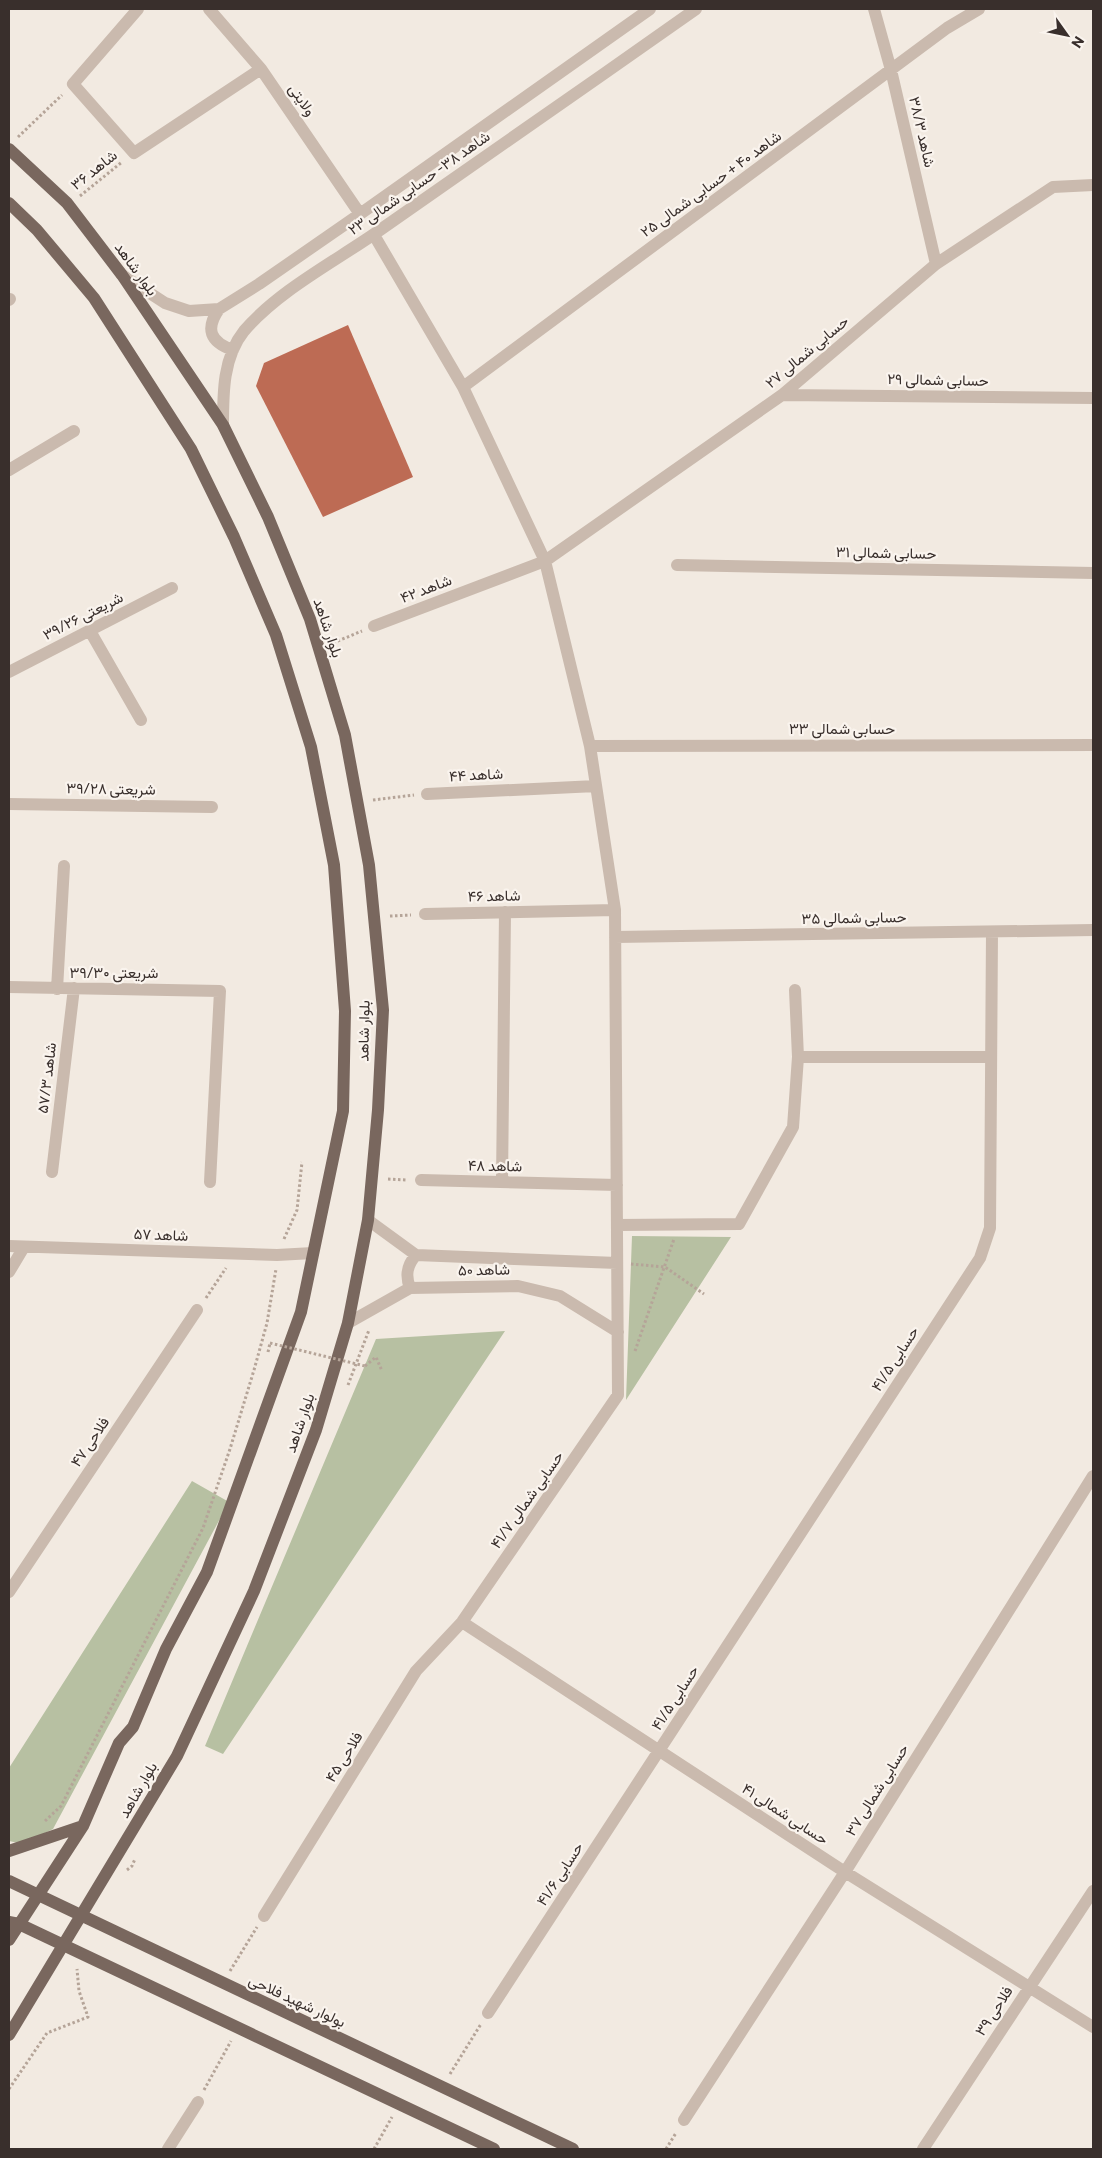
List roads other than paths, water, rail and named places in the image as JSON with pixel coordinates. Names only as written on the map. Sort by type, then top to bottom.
[{"type":"main road","name":"بلوار شاهد","points":[[9,2035],[82,1916],[176,1756],[254,1591],[316,1430],[348,1323],[368,1220],[378,1110],[382,1010],[369,865],[345,735],[310,619],[268,517],[223,425],[122,275],[68,205],[12,144]]},
{"type":"main road","name":"بلوار شاهد","points":[[9,203],[37,230],[94,298],[191,449],[234,537],[276,635],[312,747],[334,866],[345,1011],[343,1112],[301,1312],[207,1572],[166,1649],[133,1727],[119,1743],[83,1826],[37,1895],[14,1923],[9,1940]]},
{"type":"main road","points":[[9,1851],[83,1826]]},
{"type":"main road","name":"بولوار شهید فلاحی","points":[[9,1881],[573,2149]]},
{"type":"main road","points":[[14,1923],[494,2149]]},
{"type":"street","points":[[138,9],[73,84],[134,153],[262,69]]},
{"type":"street","name":"ولایتی","points":[[209,9],[262,69],[360,214]]},
{"type":"street","name":"شاهد ۳۸- حسابی شمالی ۲۳","points":[[122,275],[173,306],[189,311],[218,309],[259,284],[360,214],[650,9]]},
{"type":"street","name":"شاهد ۳۸- حسابی شمالی ۲۳","points":[[223,425],[223,383],[233,350],[244,332],[273,303],[696,9]]},
{"type":"street","name":"شاهد ۳۸/۳","points":[[874,9],[891,70],[936,264]]},
{"type":"street","name":"شاهد ۴۰ + حسابی شمالی ۲۵","points":[[463,387],[947,28],[979,9]]},
{"type":"street","name":"حسابی شمالی ۲۷","points":[[546,561],[782,395],[936,264],[1053,187],[1093,184]]},
{"type":"street","points":[[374,234],[463,387],[546,561],[590,746],[615,910],[618,1332]]},
{"type":"street","points":[[218,309],[211,321],[212,334],[220,345],[233,350]]},
{"type":"street","name":"حسابی شمالی ۲۹","points":[[782,395],[1093,398]]},
{"type":"street","points":[[9,470],[74,431]]},
{"type":"street","name":"شاهد ۴۲","points":[[374,626],[546,561]]},
{"type":"street","name":"حسابی شمالی ۳۱","points":[[677,565],[1093,573]]},
{"type":"street","name":"شریعتی ۳۹/۲۶","points":[[9,672],[172,588]]},
{"type":"street","points":[[90,630],[141,720]]},
{"type":"street","name":"حسابی شمالی ۳۳","points":[[590,746],[1093,745]]},
{"type":"street","name":"شاهد ۴۴","points":[[427,794],[596,786]]},
{"type":"street","name":"شریعتی ۳۹/۲۸","points":[[9,804],[212,807]]},
{"type":"street","points":[[57,989],[64,866]]},
{"type":"street","name":"شاهد ۴۶","points":[[425,914],[615,910]]},
{"type":"street","points":[[502,1182],[505,912]]},
{"type":"street","name":"حسابی شمالی ۳۵","points":[[615,937],[1093,930]]},
{"type":"street","name":"حسابی ۴۱/۵","points":[[660,1752],[980,1258],[990,1228],[992,932]]},
{"type":"street","name":"شریعتی ۳۹/۳۰","points":[[9,987],[220,991],[210,1182]]},
{"type":"street","name":"شاهد ۵۷/۳","points":[[52,1172],[74,988]]},
{"type":"street","points":[[617,1225],[739,1224],[793,1127],[798,1058],[795,990]]},
{"type":"street","points":[[798,1058],[991,1057]]},
{"type":"street","name":"شاهد ۴۸","points":[[421,1180],[617,1185]]},
{"type":"street","points":[[368,1220],[416,1255],[408,1267],[407,1274],[410,1288]]},
{"type":"street","name":"شاهد ۵۷","points":[[9,1246],[277,1254],[313,1253]]},
{"type":"street","points":[[9,1272],[24,1247]]},
{"type":"street","name":"شاهد ۵۰","points":[[416,1255],[617,1263]]},
{"type":"street","name":"شاهد ۵۰","points":[[348,1323],[410,1288],[518,1286],[560,1296],[618,1332]]},
{"type":"street","name":"فلاحی ۴۷","points":[[9,1592],[197,1310]]},
{"type":"street","name":"حسابی شمالی ۴۱/۷","points":[[462,1622],[618,1395],[618,1332]]},
{"type":"street","name":"حسابی شمالی ۳۷","points":[[684,2120],[845,1872],[1093,1476]]},
{"type":"street","name":"حسابی شمالی ۴۱","points":[[462,1622],[845,1872],[1093,2027]]},
{"type":"street","name":"فلاحی ۴۵","points":[[264,1916],[416,1671],[462,1622]]},
{"type":"street","name":"حسابی ۴۱/۶","points":[[488,2013],[660,1752]]},
{"type":"street","name":"فلاحی ۳۹","points":[[923,2149],[1093,1891]]},
{"type":"street","points":[[168,2149],[198,2102]]}]
